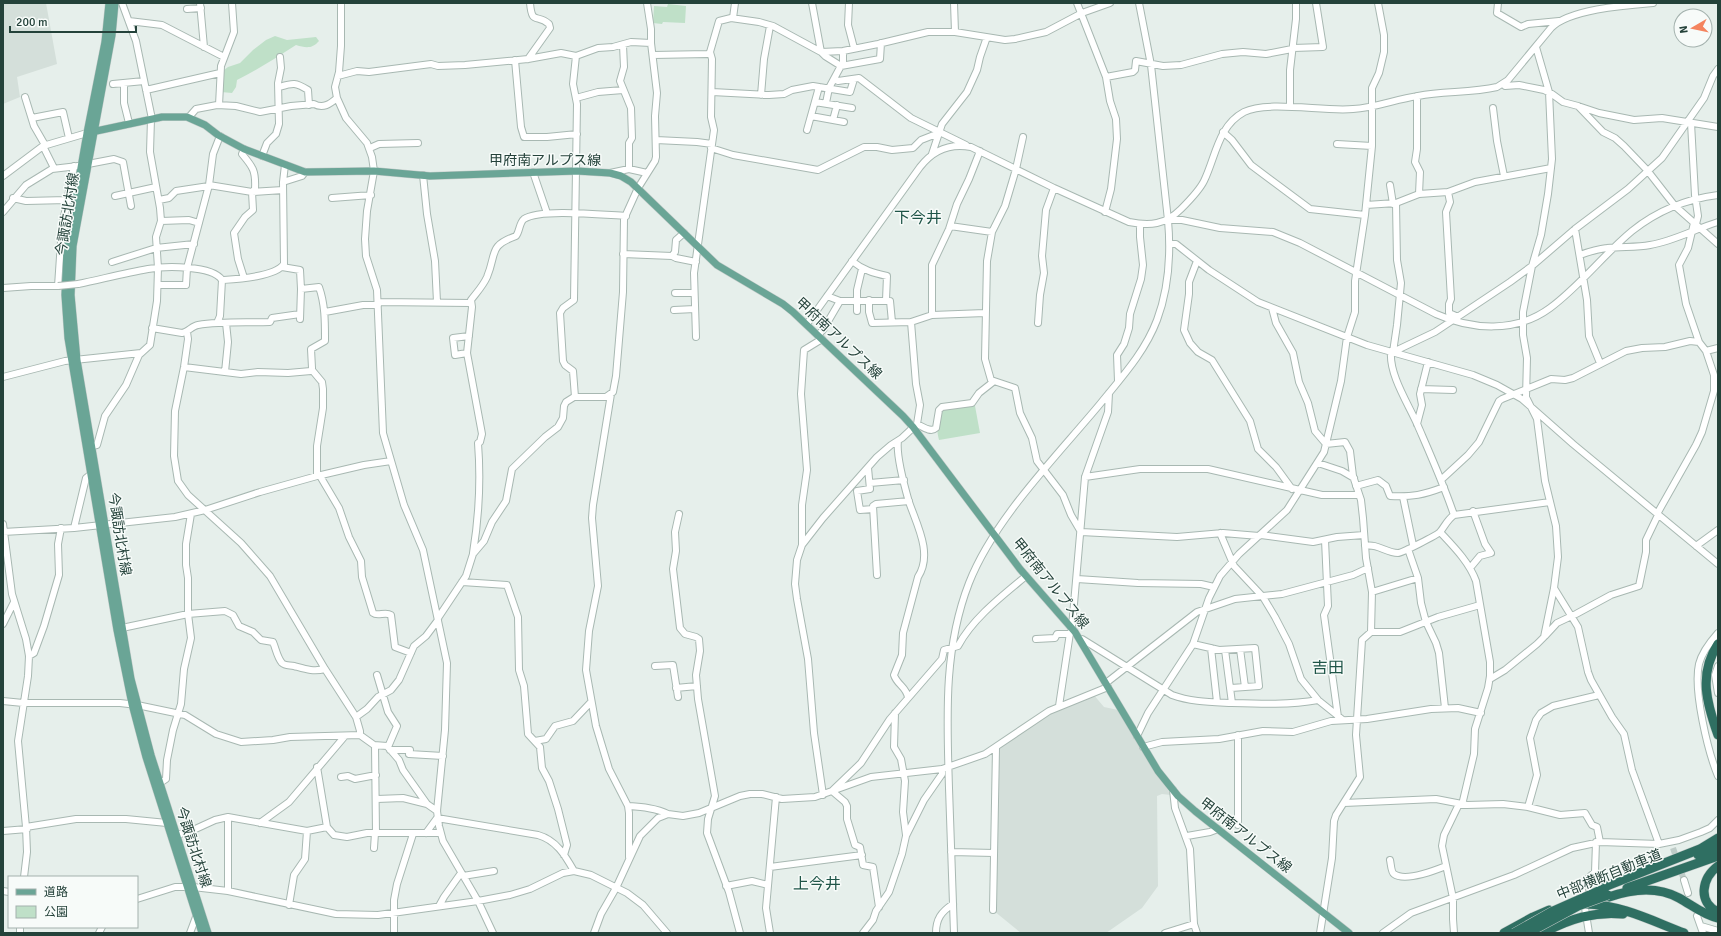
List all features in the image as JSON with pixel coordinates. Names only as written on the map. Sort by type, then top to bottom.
[{"type":"highway","points":[[1718,644],[1709,660],[1705,682],[1708,703],[1718,736]]},
{"type":"highway","points":[[1718,651],[1712,665],[1709,682],[1712,702],[1718,722]]},
{"type":"highway","points":[[1606,892],[1700,849],[1718,838]]},
{"type":"highway","name":"中部横断自動車道","points":[[1528,933],[1633,877],[1718,848]]},
{"type":"highway","name":"中部横断自動車道","points":[[1514,933],[1575,900],[1606,892],[1718,856]]},
{"type":"highway","points":[[1718,866],[1708,876],[1704,887],[1705,898],[1708,904],[1718,912]]},
{"type":"highway","points":[[1606,892],[1638,890],[1663,892],[1679,898],[1706,914],[1718,918]]},
{"type":"highway","points":[[1504,933],[1533,916],[1562,906],[1584,904],[1621,908],[1684,933]]},
{"type":"highway","points":[[1543,933],[1586,915],[1614,913],[1636,916],[1653,921]]},
{"type":"main road","points":[[90,132],[105,42],[109,3]]},
{"type":"main road","points":[[90,132],[112,34],[115,3]]},
{"type":"main road","name":"甲府南アルプス線","points":[[90,132],[129,123],[179,116],[189,117],[205,125],[220,136],[244,149],[305,172],[374,171],[423,175],[577,171],[610,173],[621,176],[638,188],[698,247],[726,271],[783,304],[807,324],[915,426],[1026,576],[1080,639],[1143,747],[1158,771],[1173,790],[1188,805],[1349,933]]},
{"type":"main road","name":"今諏訪北村線","points":[[90,132],[81,165],[71,225],[66,272],[66,317],[92,446],[121,654],[146,757],[167,823],[174,836]]},
{"type":"main road","name":"今諏訪北村線","points":[[74,360],[91,474],[122,628],[134,705],[160,783],[174,836],[190,887],[208,933]]},
{"type":"main road","name":"今諏訪北村線","points":[[190,887],[196,916],[202,933]]},
{"type":"street","points":[[92,446],[97,445],[105,416],[126,385],[135,362],[141,353],[150,345],[157,301],[158,268],[156,238],[161,221],[159,200],[150,152],[152,119],[136,41],[122,3]]},
{"type":"street","points":[[219,105],[220,73],[224,57],[233,36],[232,3]]},
{"type":"street","points":[[341,3],[341,46],[338,76],[335,87],[337,98],[346,118],[362,136],[370,148],[374,171],[367,211],[365,239],[366,256],[377,290],[382,420],[391,461],[404,505],[423,550],[446,652],[448,676],[443,756],[437,814],[440,833],[478,901],[493,933]]},
{"type":"street","points":[[528,59],[550,28],[546,21],[535,18],[531,15],[530,3]]},
{"type":"street","points":[[629,860],[628,806],[609,769],[596,726],[586,670],[589,631],[598,586],[592,518],[593,505],[611,394],[617,368],[623,292],[624,224],[638,188],[655,161],[655,116],[657,93],[654,55],[651,43],[651,28],[647,3]]},
{"type":"street","points":[[733,18],[735,3]]},
{"type":"street","points":[[812,3],[821,52]]},
{"type":"street","points":[[849,3],[848,25],[854,48]]},
{"type":"street","points":[[954,3],[955,32]]},
{"type":"street","points":[[1078,3],[1106,77],[1117,131],[1111,189],[1105,212]]},
{"type":"street","points":[[821,52],[843,51],[928,32],[955,32],[1015,39],[1046,32],[1082,13],[1110,3]]},
{"type":"street","points":[[954,933],[951,852],[945,768],[947,701],[951,648],[959,613],[980,557],[1011,512],[1109,393],[1142,350],[1157,320],[1166,286],[1170,244],[1168,220],[1151,65],[1139,3]]},
{"type":"street","points":[[1290,107],[1290,70],[1296,20],[1296,3]]},
{"type":"street","points":[[1106,77],[1133,72],[1135,70],[1136,61],[1151,65],[1181,65],[1222,54],[1243,52],[1266,54],[1292,48],[1323,46],[1316,3]]},
{"type":"street","points":[[1137,736],[1148,713],[1193,644],[1214,587],[1231,562],[1287,510],[1324,452],[1341,381],[1347,337],[1355,312],[1357,272],[1365,215],[1372,146],[1372,88],[1380,73],[1384,52],[1384,35],[1378,3]]},
{"type":"street","points":[[1498,3],[1497,13],[1521,27],[1535,23],[1559,21],[1602,9],[1653,3]]},
{"type":"street","points":[[187,9],[200,6],[204,47]]},
{"type":"street","points":[[696,338],[694,293],[696,262],[714,130],[711,117],[712,59],[710,52],[719,21],[722,19],[733,18],[759,22],[770,26],[821,52],[841,66],[880,59],[880,43]]},
{"type":"street","points":[[129,21],[162,25],[224,57]]},
{"type":"street","points":[[834,79],[838,81],[859,78],[911,118],[1105,212],[1129,222],[1140,224],[1160,223],[1168,220],[1188,203],[1204,181],[1223,132],[1235,117],[1247,111],[1264,108],[1290,107],[1338,110],[1373,106],[1417,96],[1491,88],[1503,84],[1551,28],[1559,21]]},
{"type":"street","points":[[760,95],[764,59],[770,26]]},
{"type":"street","points":[[807,324],[920,167],[932,154],[939,132],[949,113],[967,92],[977,70],[980,57],[988,37]]},
{"type":"street","points":[[338,76],[357,71],[369,72],[431,64],[438,66],[465,65],[528,59],[561,53],[576,56],[598,48],[623,45],[632,42],[651,43]]},
{"type":"street","points":[[623,45],[624,67],[620,81],[631,108],[632,138],[629,143],[629,169]]},
{"type":"street","points":[[1536,47],[1548,92],[1551,117],[1551,168],[1541,235],[1532,266],[1523,312],[1523,321],[1528,358],[1526,397],[1537,419],[1545,481],[1558,538],[1554,588],[1544,637]]},
{"type":"street","points":[[826,103],[829,88],[843,62],[843,51]]},
{"type":"street","points":[[654,55],[704,56],[710,52]]},
{"type":"street","points":[[576,56],[573,84],[576,98],[577,134],[574,300],[563,308],[560,313],[563,361],[565,365],[573,371],[576,397]]},
{"type":"street","points":[[262,156],[267,143],[276,134],[280,124],[280,57]]},
{"type":"street","points":[[515,60],[521,127],[524,137],[548,137],[577,134]]},
{"type":"street","points":[[1392,352],[1435,332],[1455,319],[1532,266],[1575,229],[1628,190],[1662,158],[1689,123],[1704,98],[1713,76],[1718,69]]},
{"type":"street","points":[[146,90],[220,73]]},
{"type":"street","points":[[712,92],[760,95],[784,94],[808,86],[850,92],[854,79]]},
{"type":"street","points":[[113,84],[144,81]]},
{"type":"street","points":[[124,83],[124,103],[129,123]]},
{"type":"street","points":[[279,87],[298,84],[308,90],[309,105]]},
{"type":"street","points":[[1503,84],[1505,86],[1518,85],[1548,92],[1562,102],[1599,113],[1634,120],[1662,118],[1718,127]]},
{"type":"street","points":[[807,130],[819,87]]},
{"type":"street","points":[[576,98],[598,92],[623,90]]},
{"type":"street","points":[[1417,96],[1417,149],[1415,162],[1420,172],[1419,194]]},
{"type":"street","points":[[25,97],[32,118],[54,168]]},
{"type":"street","points":[[189,117],[196,109],[219,105],[236,106],[260,112],[309,105],[329,105],[337,98]]},
{"type":"street","points":[[815,102],[837,104],[852,108]]},
{"type":"street","points":[[834,120],[837,104]]},
{"type":"street","points":[[1578,106],[1603,132],[1615,138],[1624,146],[1648,171],[1675,206],[1718,244]]},
{"type":"street","points":[[1493,108],[1497,141],[1504,176]]},
{"type":"street","points":[[32,118],[63,112],[69,138]]},
{"type":"street","points":[[811,116],[844,122]]},
{"type":"street","points":[[1490,679],[1505,670],[1537,644],[1557,623],[1611,595],[1638,586],[1646,552],[1646,540],[1658,514],[1696,445],[1707,417],[1714,391],[1714,375],[1706,351],[1699,342],[1686,304],[1679,265],[1688,248],[1691,232],[1696,225],[1698,216],[1695,199],[1689,123]]},
{"type":"street","points":[[3,176],[44,145],[90,132]]},
{"type":"street","points":[[656,140],[697,142],[712,146],[733,155],[818,170],[864,147],[877,147],[892,150],[913,148],[921,140],[939,132]]},
{"type":"street","points":[[1223,132],[1232,140],[1251,165],[1310,209],[1365,215]]},
{"type":"street","points":[[158,285],[186,285],[187,268],[209,186],[213,154],[220,136]]},
{"type":"street","points":[[993,382],[986,363],[985,313],[987,261],[992,232],[1005,206],[1016,169],[1023,137]]},
{"type":"street","points":[[370,148],[380,144],[418,143]]},
{"type":"street","points":[[1337,144],[1372,146]]},
{"type":"street","points":[[932,154],[950,147],[971,147]]},
{"type":"street","points":[[244,149],[242,154],[251,165],[256,176],[255,189],[252,192],[253,210],[245,217],[234,233],[238,259],[244,278]]},
{"type":"street","points":[[932,315],[932,265],[950,226],[957,204],[970,179],[980,151]]},
{"type":"street","points":[[3,212],[13,198],[26,185],[54,168],[114,159],[123,162],[131,206]]},
{"type":"street","points":[[58,286],[60,246],[67,200],[81,165]]},
{"type":"street","points":[[282,267],[284,264],[283,182],[285,165]]},
{"type":"street","points":[[1366,205],[1395,203],[1419,194],[1448,192],[1475,182],[1551,168]]},
{"type":"street","points":[[610,173],[629,169],[647,173]]},
{"type":"street","points":[[283,182],[302,176],[305,172]]},
{"type":"street","points":[[533,172],[547,213]]},
{"type":"street","points":[[423,175],[427,214],[435,261],[437,302]]},
{"type":"street","points":[[1390,185],[1395,203],[1397,260],[1400,283],[1398,325],[1390,360],[1400,389],[1442,479],[1454,515]]},
{"type":"street","points":[[159,200],[169,198],[176,191],[209,186],[252,192],[283,190]]},
{"type":"street","points":[[115,196],[156,187]]},
{"type":"street","points":[[1038,324],[1040,295],[1044,273],[1042,256],[1046,210],[1054,188]]},
{"type":"street","points":[[1448,192],[1450,202],[1446,212],[1451,299],[1449,304],[1449,314],[1455,319]]},
{"type":"street","points":[[332,198],[371,195]]},
{"type":"street","points":[[1168,220],[1182,220],[1220,228],[1273,232],[1300,242],[1436,314],[1476,326],[1487,327],[1503,326],[1523,321],[1550,308],[1641,224],[1675,206],[1695,199],[1718,195]]},
{"type":"street","points":[[13,198],[26,201],[67,200]]},
{"type":"street","points":[[356,717],[362,715],[382,695],[391,690],[399,680],[414,646],[426,636],[462,582],[473,554],[480,497],[478,443],[480,442],[482,434],[467,353],[471,300],[486,279],[492,257],[504,240],[516,236],[522,222],[526,218],[547,213],[626,216]]},
{"type":"street","points":[[161,221],[189,220],[199,223]]},
{"type":"street","points":[[1696,225],[1718,222]]},
{"type":"street","points":[[1118,381],[1117,355],[1124,344],[1130,314],[1142,279],[1143,265],[1140,224]]},
{"type":"street","points":[[950,226],[992,232]]},
{"type":"street","points":[[1575,229],[1588,308],[1589,336],[1600,363]]},
{"type":"street","points":[[1580,255],[1605,248],[1649,246],[1691,232]]},
{"type":"street","points":[[672,256],[675,252],[676,240],[684,233]]},
{"type":"street","points":[[112,262],[156,248],[194,244]]},
{"type":"street","points":[[1170,244],[1176,244],[1197,261],[1258,302],[1347,337],[1392,352],[1473,375],[1522,399],[1532,409],[1718,564]]},
{"type":"street","points":[[624,254],[672,256],[696,262]]},
{"type":"street","points":[[852,261],[862,269],[873,274],[887,276],[886,300]]},
{"type":"street","points":[[1197,261],[1189,282],[1189,294],[1184,330],[1185,335],[1198,352],[1212,360],[1250,421],[1258,449],[1276,467],[1292,489]]},
{"type":"street","points":[[152,328],[182,333],[187,332],[196,325],[270,322],[272,318],[300,317],[300,270],[282,267],[276,270],[244,278],[222,280]]},
{"type":"street","points":[[3,288],[78,284],[150,268],[187,268],[213,272],[220,276],[222,280],[220,316],[218,323]]},
{"type":"street","points":[[858,311],[857,290],[862,269]]},
{"type":"street","points":[[301,289],[319,287],[325,312],[324,341],[311,349],[312,370],[322,382],[323,388],[323,408],[317,446],[318,476],[339,508],[349,537],[361,561],[362,577],[373,613],[376,615],[386,613],[391,615],[395,647],[411,653]]},
{"type":"street","points":[[675,293],[694,293]]},
{"type":"street","points":[[827,296],[840,301],[890,301],[892,322]]},
{"type":"street","points":[[869,300],[869,312],[872,323],[911,322],[932,315],[985,313]]},
{"type":"street","points":[[823,795],[814,733],[808,659],[796,599],[795,584],[798,560],[802,545],[802,506],[807,470],[801,394],[802,364],[804,350],[820,337],[840,301]]},
{"type":"street","points":[[325,312],[378,303],[471,303]]},
{"type":"street","points":[[1272,308],[1279,330],[1293,353],[1299,382],[1308,403],[1312,425],[1319,437],[1326,444]]},
{"type":"street","points":[[674,310],[695,309]]},
{"type":"street","points":[[802,545],[823,518],[877,457],[915,426],[920,405],[916,384],[911,322]]},
{"type":"street","points":[[225,372],[228,342],[226,323]]},
{"type":"street","points":[[187,332],[188,339],[184,367],[174,411],[174,456],[178,482],[188,495],[242,543],[270,576],[325,669],[356,717],[360,735]]},
{"type":"street","points":[[467,353],[455,355],[453,338],[469,336]]},
{"type":"street","points":[[1442,479],[1468,455],[1475,446],[1499,402],[1512,394],[1551,379],[1565,380],[1573,378],[1618,354],[1633,349],[1665,347],[1690,341],[1699,342]]},
{"type":"street","points":[[1706,351],[1718,348]]},
{"type":"street","points":[[3,377],[74,360],[141,353]]},
{"type":"street","points":[[1417,424],[1422,405],[1420,394],[1428,362]]},
{"type":"street","points":[[184,367],[241,374],[258,372],[307,372],[312,370]]},
{"type":"street","points":[[915,426],[930,431],[934,430],[936,428],[939,410],[942,407],[972,403],[979,393],[993,382]]},
{"type":"street","points":[[993,382],[1015,388],[1020,413],[1032,438],[1038,461],[1063,495],[1071,515],[1081,532]]},
{"type":"street","points":[[1421,389],[1453,390]]},
{"type":"street","points":[[1059,706],[1072,631],[1085,477],[1108,412],[1109,393]]},
{"type":"street","points":[[473,554],[484,541],[492,522],[506,502],[512,469],[545,436],[558,427],[563,418],[564,406],[570,399],[576,397],[606,397],[611,394]]},
{"type":"street","points":[[898,441],[898,452],[904,480],[909,501],[918,523],[924,554],[923,569],[918,577],[903,633],[902,655],[894,675],[897,681],[908,693],[908,698]]},
{"type":"street","points":[[1326,444],[1345,442],[1350,451],[1354,478],[1359,495],[1372,592],[1371,632]]},
{"type":"street","points":[[3,532],[74,528],[191,514],[260,492],[318,476],[364,465],[391,461]]},
{"type":"street","points":[[1318,463],[1354,478]]},
{"type":"street","points":[[868,468],[870,489],[858,491],[860,510],[873,509]]},
{"type":"street","points":[[1085,477],[1140,469],[1208,470],[1322,495],[1359,495]]},
{"type":"street","points":[[74,528],[86,478],[91,474]]},
{"type":"street","points":[[870,483],[904,480]]},
{"type":"street","points":[[1356,486],[1378,480],[1386,486],[1390,496],[1403,497],[1416,497],[1444,487]]},
{"type":"street","points":[[1403,497],[1410,547],[1418,578],[1421,603],[1426,622],[1439,653],[1445,708]]},
{"type":"street","points":[[877,575],[873,506],[876,504],[909,501]]},
{"type":"street","points":[[1365,546],[1375,546],[1397,553],[1440,532],[1448,519],[1454,515],[1473,511],[1550,502]]},
{"type":"street","points":[[1470,568],[1480,556],[1491,553],[1485,544],[1473,511]]},
{"type":"street","points":[[160,783],[166,779],[167,760],[173,730],[179,713],[184,669],[190,638],[186,551],[191,514]]},
{"type":"street","points":[[679,514],[675,532],[676,551],[673,569],[678,617],[682,631],[685,634],[699,639],[700,651],[696,675],[700,716],[715,796],[713,808],[708,819],[708,833],[740,933]]},
{"type":"street","points":[[3,524],[8,570],[14,602],[25,634],[30,656],[18,741],[26,828],[27,852],[24,876]]},
{"type":"street","points":[[30,656],[34,653],[44,626],[60,575],[58,544],[61,528]]},
{"type":"street","points":[[1696,546],[1718,530]]},
{"type":"street","points":[[1081,532],[1177,537],[1220,533],[1313,542],[1343,536],[1364,535]]},
{"type":"street","points":[[1440,532],[1470,568],[1476,581],[1490,662],[1490,679],[1475,729],[1474,754],[1461,804],[1442,846],[1453,898],[1454,933]]},
{"type":"street","points":[[1220,533],[1231,562],[1263,596],[1289,644],[1301,679],[1318,700],[1341,718]]},
{"type":"street","points":[[1325,540],[1328,606],[1324,615],[1341,718]]},
{"type":"street","points":[[628,806],[643,807],[662,811],[668,814],[692,815],[713,808],[740,796],[750,794],[762,794],[782,799],[823,795],[862,779],[945,768],[981,756],[996,748],[1059,706],[1107,685],[1178,625],[1197,612],[1228,601],[1282,594],[1353,575],[1368,568]]},
{"type":"street","points":[[832,792],[861,763],[895,713],[942,659],[944,650],[958,646],[965,634],[981,617],[1026,576]]},
{"type":"street","points":[[1372,592],[1418,578]]},
{"type":"street","points":[[1077,579],[1138,583],[1201,584],[1214,587]]},
{"type":"street","points":[[462,582],[507,585],[518,617],[519,670],[524,686],[528,734],[540,747],[542,768],[554,793],[567,845],[564,855]]},
{"type":"street","points":[[1554,588],[1572,616],[1581,640],[1588,672],[1599,695],[1624,734],[1632,770],[1659,844]]},
{"type":"street","points":[[3,624],[14,602]]},
{"type":"street","points":[[1320,933],[1332,858],[1334,821],[1360,777],[1356,719],[1362,640],[1371,632],[1400,632],[1438,617],[1480,605]]},
{"type":"street","points":[[122,628],[188,614],[215,611],[230,612],[239,626],[253,632],[261,640],[273,642],[281,662],[284,665],[295,666],[303,670],[317,671],[325,669]]},
{"type":"street","points":[[1036,639],[1055,638],[1057,634],[1072,631]]},
{"type":"street","points":[[1718,633],[1706,648],[1702,656],[1698,678],[1703,724],[1718,776]]},
{"type":"street","points":[[1080,639],[1163,690],[1181,698],[1199,701],[1273,704],[1318,700]]},
{"type":"street","points":[[1193,644],[1226,650],[1255,648],[1259,686],[1231,688]]},
{"type":"street","points":[[1211,648],[1217,702]]},
{"type":"street","points":[[1240,649],[1245,687]]},
{"type":"street","points":[[1226,650],[1232,702]]},
{"type":"street","points":[[655,666],[673,665],[678,697]]},
{"type":"street","points":[[1718,666],[1715,675],[1718,693]]},
{"type":"street","points":[[377,675],[388,712],[397,726],[389,749]]},
{"type":"street","points":[[676,688],[697,686]]},
{"type":"street","points":[[1528,807],[1537,774],[1530,738],[1536,720],[1546,709],[1553,706],[1599,695]]},
{"type":"street","points":[[3,701],[24,703],[134,705],[179,713],[216,734],[241,742],[273,740],[290,737],[360,735],[375,745],[387,746],[399,760],[403,770],[427,804],[437,814],[547,837],[555,842],[574,871]]},
{"type":"street","points":[[535,741],[546,739],[555,726],[573,721],[591,702]]},
{"type":"street","points":[[1143,747],[1162,742],[1219,739],[1263,731],[1293,732],[1341,718],[1356,719],[1419,710],[1445,708],[1469,709],[1481,712]]},
{"type":"street","points":[[895,713],[894,747],[901,759],[904,773],[905,792],[902,812],[906,836]]},
{"type":"street","points":[[260,823],[288,802],[345,736]]},
{"type":"street","points":[[1238,736],[1238,825]]},
{"type":"street","points":[[374,848],[377,799],[375,745]]},
{"type":"street","points":[[993,910],[996,748]]},
{"type":"street","points":[[389,749],[410,750],[409,754],[443,756]]},
{"type":"street","points":[[317,767],[327,827],[334,835],[347,837],[376,833],[440,833]]},
{"type":"street","points":[[863,933],[873,920],[879,907],[889,892],[902,854],[906,836],[924,800],[945,768]]},
{"type":"street","points":[[341,777],[348,776],[355,778],[376,775]]},
{"type":"street","points":[[1173,790],[1175,808],[1187,836],[1190,849],[1194,924],[1197,933]]},
{"type":"street","points":[[832,792],[845,802],[847,806],[847,819],[855,845],[860,847],[863,865],[873,867],[879,907]]},
{"type":"street","points":[[770,933],[766,908],[776,797]]},
{"type":"street","points":[[377,799],[403,798],[427,804]]},
{"type":"street","points":[[1344,803],[1426,799],[1461,804],[1503,804],[1528,807],[1560,815],[1585,813],[1592,825],[1597,827],[1598,842],[1596,869],[1593,876],[1583,885],[1582,893],[1589,933]]},
{"type":"street","points":[[426,833],[437,814]]},
{"type":"street","points":[[594,933],[601,914],[616,888],[636,843],[645,830],[658,818],[668,814]]},
{"type":"street","points":[[174,836],[215,820],[228,817],[307,831],[327,827]]},
{"type":"street","points":[[228,817],[228,891]]},
{"type":"street","points":[[3,831],[76,819],[126,819],[167,823]]},
{"type":"street","points":[[1383,933],[1411,913],[1514,875],[1572,848],[1598,842],[1672,845],[1710,828],[1718,820]]},
{"type":"street","points":[[1187,836],[1218,829]]},
{"type":"street","points":[[289,905],[294,875],[305,860],[307,831]]},
{"type":"street","points":[[394,933],[394,900],[396,884],[413,834]]},
{"type":"street","points":[[951,852],[994,853]]},
{"type":"street","points":[[770,867],[862,855]]},
{"type":"street","points":[[1390,860],[1393,873],[1395,875],[1403,876],[1422,874],[1446,866]]},
{"type":"street","points":[[439,906],[462,874],[494,871]]},
{"type":"street","points":[[138,899],[175,887],[190,887],[228,891],[342,915],[372,915],[478,901],[519,893],[563,873],[574,871],[591,875],[627,893],[643,905],[667,933]]},
{"type":"street","points":[[1684,880],[1688,893]]},
{"type":"street","points":[[726,886],[752,881],[768,885]]},
{"type":"street","points":[[936,933],[938,918],[944,910],[953,904]]},
{"type":"street","points":[[190,933],[196,916]]},
{"type":"street","points":[[1697,916],[1703,933]]},
{"type":"street","points":[[1165,933],[1194,924]]},
{"type":"street","points":[[1701,926],[1718,931]]},
{"type":"shaded area","points":[[3,3],[46,3],[57,64],[17,77],[20,97],[3,104]]},
{"type":"shaded area","points":[[1093,694],[1104,707],[1118,710],[1171,795],[1162,794],[1157,796],[1158,886],[1142,908],[1106,933],[1021,933],[994,911],[999,749],[1058,708]]},
{"type":"green space","points":[[668,4],[686,6],[685,23],[653,23],[654,6],[667,7]]},
{"type":"green space","points":[[275,36],[287,40],[316,37],[319,41],[309,47],[296,45],[237,80],[236,87],[232,93],[221,92],[224,70],[240,63],[253,50],[266,40]]},
{"type":"green space","points":[[973,404],[975,406],[980,433],[939,440],[937,424],[939,416],[944,409]]},
{"type":"tunnel","points":[[1673,848],[1684,880]]},
{"type":"district","name":"下今井","points":[[918,217]]},
{"type":"district","name":"吉田","points":[[1328,667]]},
{"type":"district","name":"上今井","points":[[817,883]]}]
